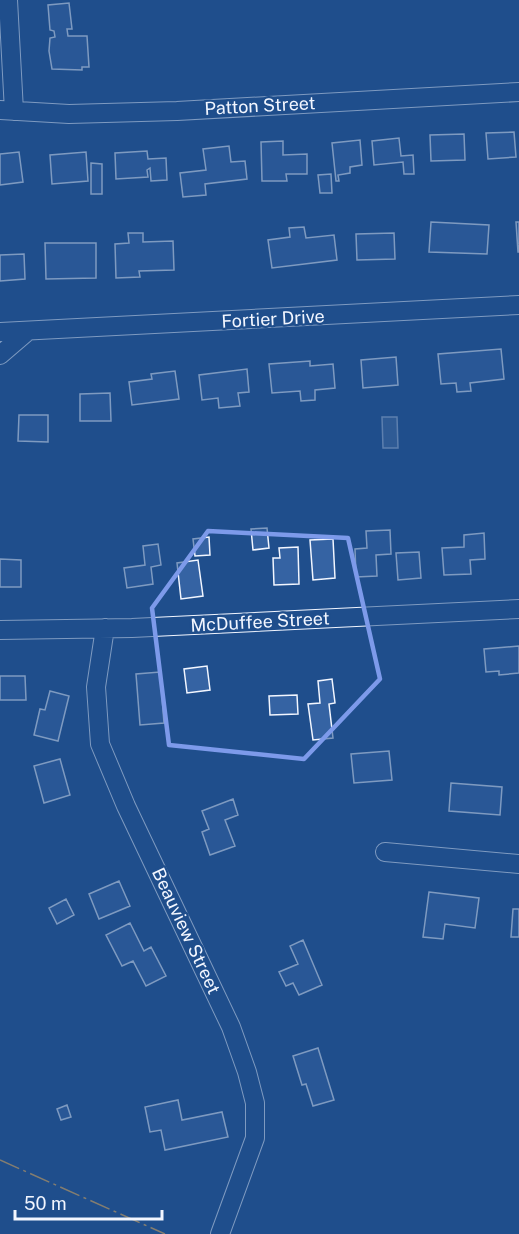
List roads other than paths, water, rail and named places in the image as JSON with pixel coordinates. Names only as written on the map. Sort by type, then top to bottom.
[{"type":"street","points":[[7,110],[8,0]]},
{"type":"street","name":"Patton Street","points":[[7,110],[69,114],[177,111],[519,92]]},
{"type":"street","name":"Fortier Drive","points":[[0,332],[519,305]]},
{"type":"street","points":[[0,355],[28,331]]},
{"type":"street","name":"McDuffee Street","points":[[0,630],[105,628],[519,609]]},
{"type":"street","name":"Beauview Street","points":[[105,628],[96,687],[100,744],[126,806],[231,1027],[255,1103],[255,1138],[220,1234]]},
{"type":"street","points":[[385,852],[519,864]]},
{"type":"water","points":[[382,417],[397,417],[398,448],[383,448]]}]
